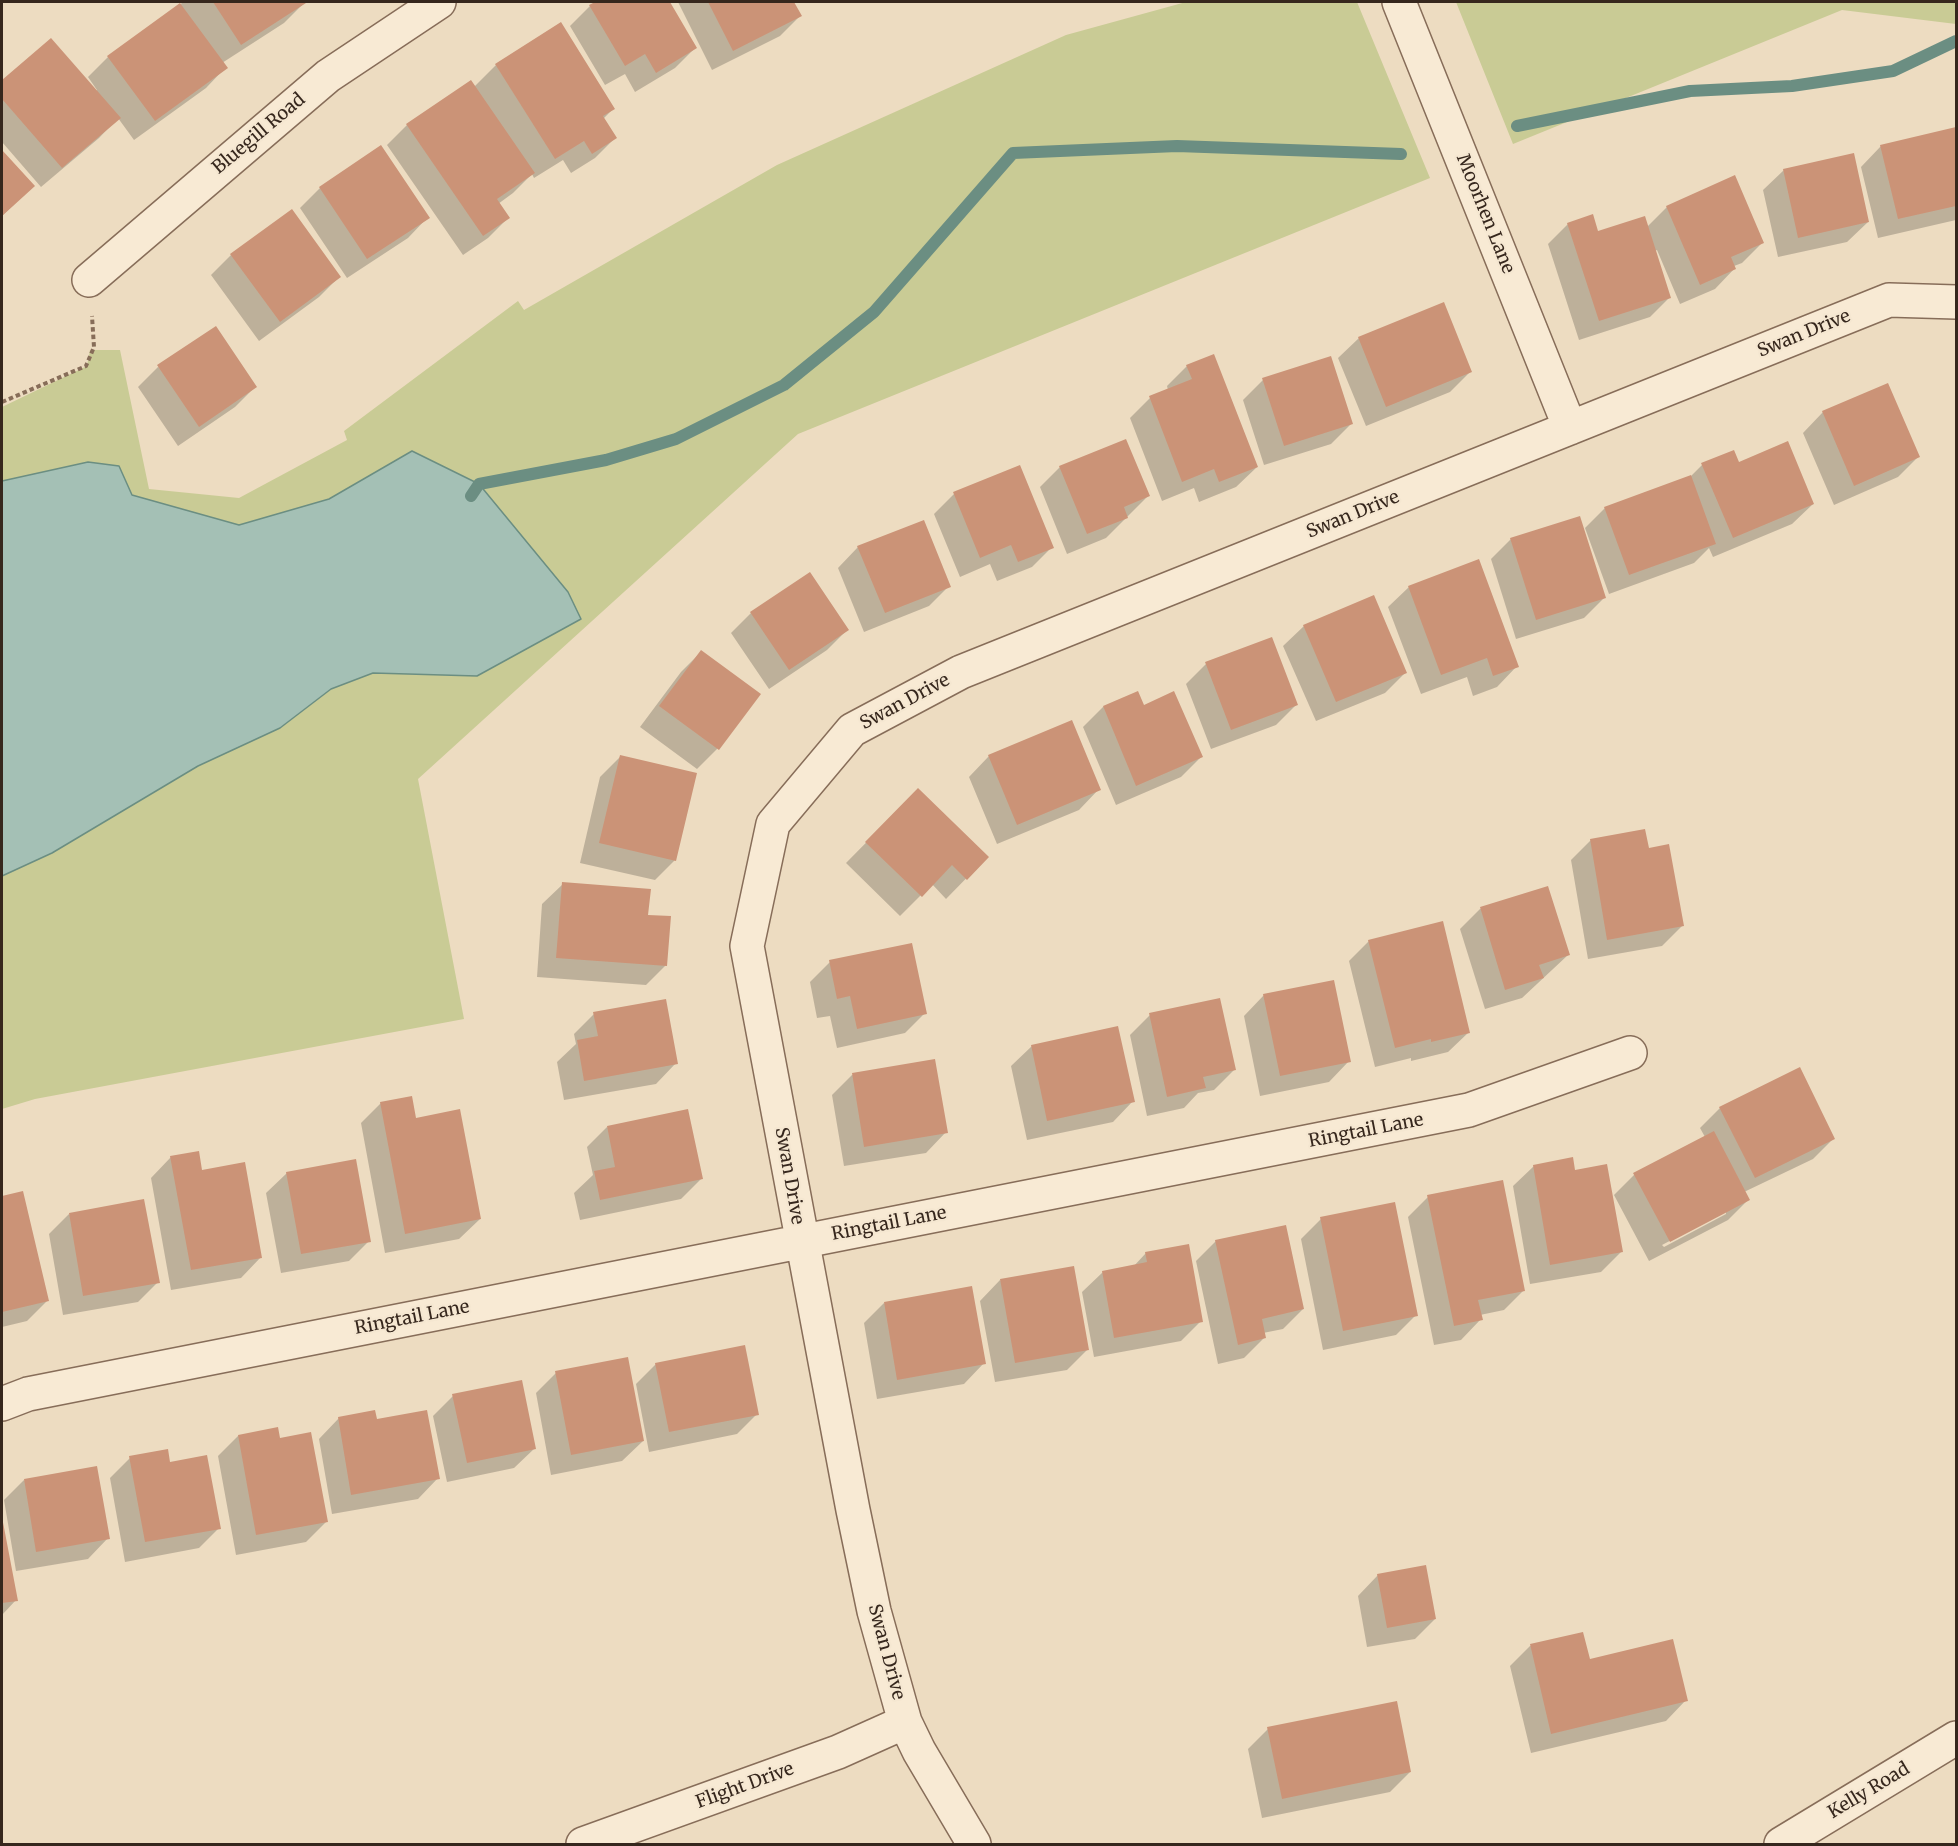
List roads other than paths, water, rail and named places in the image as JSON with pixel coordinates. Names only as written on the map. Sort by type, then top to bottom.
[{"type":"street","name":"Bluegill Road","points":[[89,280],[328,76],[439,2]]},
{"type":"street","name":"Moorhen Lane","points":[[1399,2],[1570,428]]},
{"type":"street","name":"Swan Drive","points":[[974,1845],[919,1751],[905,1722],[874,1611],[862,1555],[747,946],[773,824],[852,730],[961,672],[1889,300],[1956,303]]},
{"type":"street","name":"Ringtail Lane","points":[[2,1404],[28,1394],[1469,1110],[1630,1053]]},
{"type":"street","name":"Flight Drive","points":[[583,1845],[838,1752],[905,1722]]},
{"type":"street","name":"Kelly Road","points":[[1781,1845],[1956,1738]]},
{"type":"waterway","points":[[1517,126],[1690,91],[1792,86],[1893,71],[1956,41]]},
{"type":"waterway","points":[[471,496],[479,484],[606,460],[676,439],[784,385],[874,312],[1013,153],[1177,146],[1401,154]]}]
